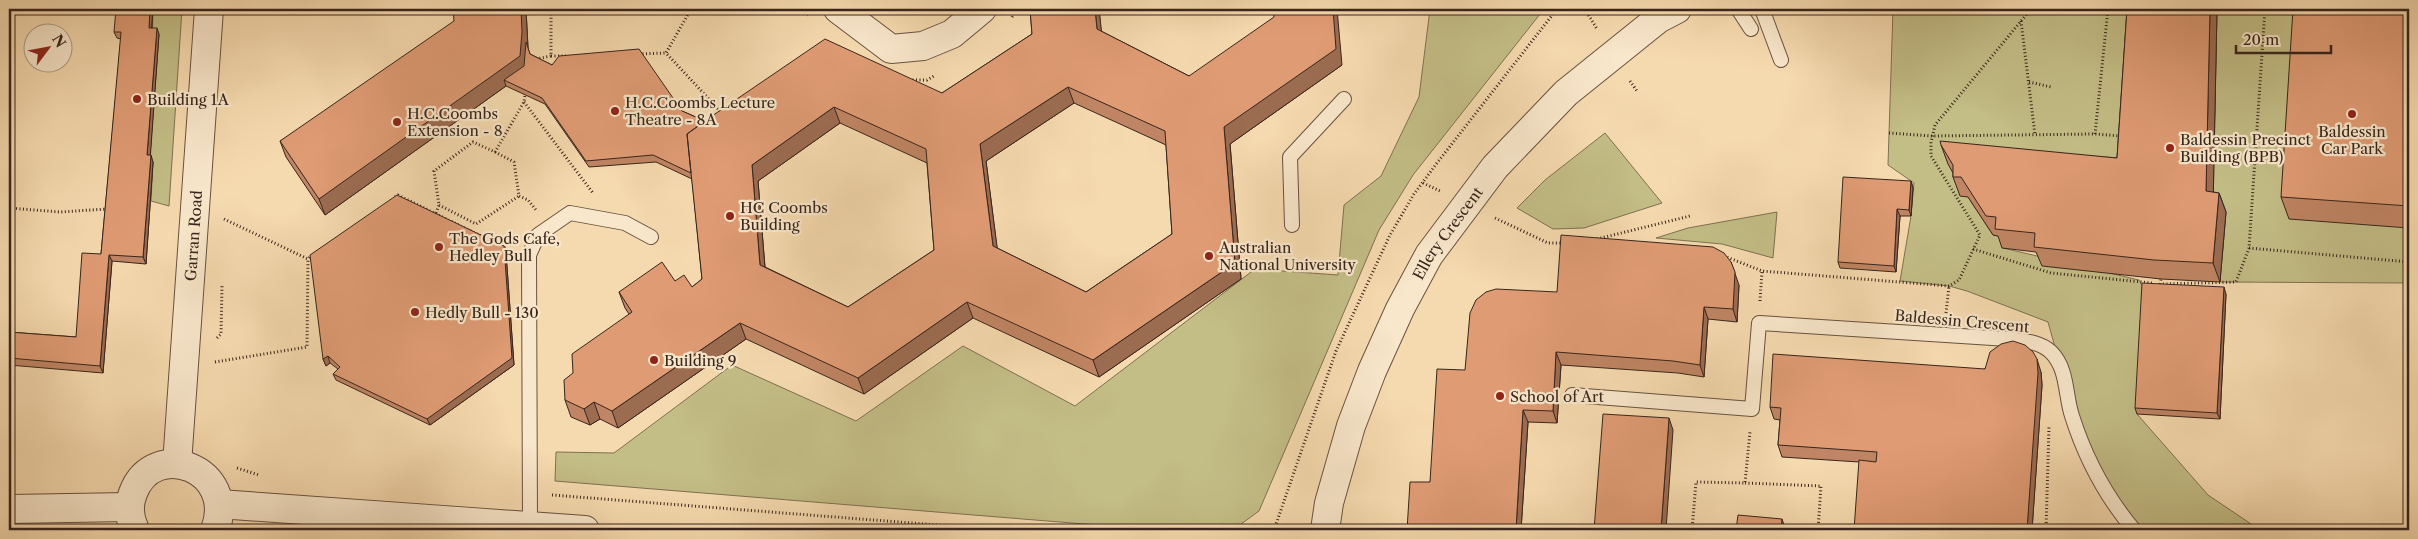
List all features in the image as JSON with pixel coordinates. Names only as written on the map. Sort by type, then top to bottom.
[{"type":"street","name":"Garran Road","points":[[177,464],[210,9]]},
{"type":"street","points":[[838,9],[891,49],[923,46],[952,34],[982,9]]},
{"type":"street","name":"Ellery Crescent","points":[[1325,530],[1329,504],[1351,426],[1372,371],[1400,309],[1429,255],[1495,167],[1566,93],[1662,12]]},
{"type":"street","points":[[9,509],[132,518],[133,491],[148,472],[162,466],[177,464],[192,468],[206,476],[215,489],[217,517],[530,526],[585,530]]},
{"type":"lane","points":[[1738,9],[1751,29]]},
{"type":"lane","points":[[1762,9],[1781,60]]},
{"type":"lane","points":[[1292,225],[1290,157],[1344,99]]},
{"type":"lane","points":[[530,526],[529,255],[538,235],[570,213],[625,223],[651,238]]},
{"type":"lane","points":[[1572,395],[1752,409],[1759,323]]},
{"type":"lane","name":"Baldessin Crescent","points":[[1759,323],[2008,339],[2040,344],[2052,353],[2064,373],[2071,415],[2084,451],[2108,492],[2134,530]]},
{"type":"path","points":[[551,9],[551,56]]},
{"type":"path","points":[[666,53],[691,9]]},
{"type":"path","points":[[1719,254],[1762,271],[1949,286],[1959,280],[1980,235],[1931,156],[1932,136],[1935,125],[2031,9]]},
{"type":"path","points":[[2095,134],[2108,9]]},
{"type":"path","points":[[1973,249],[2051,273],[2160,284],[2236,282],[2249,248],[2265,9]]},
{"type":"path","points":[[2021,20],[2035,135]]},
{"type":"path","points":[[637,54],[666,53],[725,116]]},
{"type":"path","points":[[533,60],[551,56],[570,56]]},
{"type":"path","points":[[2029,82],[2051,87]]},
{"type":"path","points":[[495,152],[524,102],[525,95]]},
{"type":"path","points":[[524,102],[615,221]]},
{"type":"path","points":[[1889,133],[1932,136],[2095,134],[2127,136]]},
{"type":"path","points":[[436,213],[439,205],[434,171],[473,142],[514,162],[518,196]]},
{"type":"path","points":[[1423,183],[1548,243],[1567,243]]},
{"type":"path","points":[[391,200],[398,195],[507,247],[513,284],[529,284]]},
{"type":"path","points":[[439,205],[476,224],[518,196]]},
{"type":"path","points":[[518,196],[528,200],[548,227]]},
{"type":"path","points":[[195,204],[308,259]]},
{"type":"path","points":[[9,208],[60,212],[98,208],[108,209]]},
{"type":"path","points":[[223,210],[223,229]]},
{"type":"path","points":[[1594,239],[1690,216]]},
{"type":"path","points":[[2249,248],[2409,262]]},
{"type":"path","points":[[212,363],[307,347],[308,259],[315,253]]},
{"type":"path","points":[[1759,323],[1762,271]]},
{"type":"path","points":[[216,340],[221,334],[222,277]]},
{"type":"path","points":[[2160,284],[2161,279]]},
{"type":"path","points":[[1745,483],[1752,409]]},
{"type":"path","points":[[2046,530],[2050,418]]},
{"type":"path","points":[[234,467],[263,476]]},
{"type":"path","points":[[1692,530],[1696,482],[1821,486],[1818,530]]},
{"type":"path","points":[[530,493],[1002,530]]},
{"type":"shaded area","points":[[153,9],[182,9],[169,206],[151,201],[153,162],[150,161]]},
{"type":"shaded area","points":[[1430,9],[1544,9],[1413,175],[1379,230],[1259,511],[1233,530],[1158,530],[555,481],[556,452],[614,453],[732,365],[856,421],[963,346],[1075,406],[1255,269],[1338,275],[1344,205],[1381,176],[1419,97]]},
{"type":"shaded area","points":[[1893,9],[2135,9],[2124,177],[1968,197],[1993,235],[2003,237],[2003,248],[2139,280],[2144,289],[2137,414],[2208,495],[2260,530],[2134,530],[2084,451],[2048,322],[1949,286],[1900,281],[1911,216],[1914,183],[1888,165]]},
{"type":"shaded area","points":[[2217,9],[2303,9],[2409,228],[2409,283],[2220,282],[2213,210]]},
{"type":"shaded area","points":[[1605,133],[1662,203],[1584,228],[1553,229],[1517,208],[1545,180]]},
{"type":"shaded area","points":[[1777,212],[1773,258],[1722,244],[1656,238],[1688,228]]},
{"type":"building","name":"Building 1A","points":[[116,9],[150,9],[149,28],[157,28],[147,155],[151,155],[143,257],[109,255],[100,366],[9,358],[9,332],[76,337],[82,253],[101,254],[121,32],[114,32]]},
{"type":"building","name":"H.C.Coombs Extension - 8","points":[[453,9],[521,9],[520,56],[319,199],[280,141],[454,21]]},
{"type":"building","name":"HC Coombs Building","points":[[1030,9],[1095,9],[1097,29],[1189,76],[1274,17],[1273,9],[1333,9],[1336,49],[1224,127],[1235,263],[1093,360],[967,302],[858,378],[740,323],[612,411],[594,402],[584,409],[565,400],[564,380],[573,373],[572,354],[632,312],[619,292],[662,262],[675,281],[684,275],[692,287],[702,279],[687,134],[825,39],[942,93],[1032,34]],"holes":[[[1068,87],[1165,131],[1172,234],[1086,292],[993,246],[980,144]],[[834,107],[926,149],[934,250],[848,307],[760,265],[752,165]]]},
{"type":"building","name":"Baldessin Precinct Building (BPB)","points":[[2127,9],[2210,9],[2206,191],[2219,193],[2213,263],[2154,260],[2034,247],[2035,233],[1995,229],[1996,217],[1986,216],[1961,177],[1953,177],[1953,165],[1941,145],[1940,141],[2117,158]]},
{"type":"building","name":"Baldessin Car Park","points":[[2293,9],[2409,9],[2409,206],[2281,197]]},
{"type":"building","name":"H.C.Coombs Lecture Theatre - 8A","points":[[526,42],[530,54],[552,65],[559,56],[639,49],[682,111],[705,121],[687,134],[691,173],[653,155],[586,161],[542,98],[504,80],[524,66]]},
{"type":"building","points":[[1843,177],[1911,181],[1909,210],[1897,209],[1894,266],[1838,262]]},
{"type":"building","name":"Hedly Bull - 130","points":[[397,195],[504,246],[512,358],[427,419],[333,374],[340,367],[328,356],[323,359],[310,255]]},
{"type":"building","name":"School of Art","points":[[1561,235],[1713,247],[1724,253],[1731,262],[1735,272],[1733,309],[1704,307],[1700,365],[1673,361],[1556,352],[1553,411],[1523,410],[1516,530],[1407,530],[1410,482],[1430,482],[1437,369],[1465,370],[1470,313],[1476,300],[1486,292],[1496,289],[1557,292]]},
{"type":"building","points":[[2142,283],[2224,287],[2217,413],[2135,408]]},
{"type":"building","points":[[2013,341],[2025,345],[2033,352],[2037,359],[2038,373],[2027,530],[1854,530],[1859,460],[1876,462],[1877,452],[1778,445],[1781,408],[1770,407],[1773,354],[1985,369],[1990,352],[2001,344]]},
{"type":"building","name":"School of Art","points":[[1603,414],[1669,418],[1661,530],[1594,530]]},
{"type":"building","points":[[1738,515],[1782,519],[1781,530],[1736,530]]},
{"type":"place","name":"Building 1A","points":[[137,99]]},
{"type":"place","name":"H.C.Coombs Lecture Theatre - 8A","points":[[615,111]]},
{"type":"place","name":"Baldessin Car Park","points":[[2352,114]]},
{"type":"place","name":"H.C.Coombs Extension - 8","points":[[397,122]]},
{"type":"place","name":"Baldessin Precinct Building (BPB)","points":[[2170,148]]},
{"type":"place","name":"HC Coombs Building","points":[[730,216]]},
{"type":"place","name":"The Gods Cafe, Hedley Bull","points":[[439,247]]},
{"type":"place","name":"Australian National University","points":[[1209,256]]},
{"type":"place","name":"Hedly Bull - 130","points":[[415,312]]},
{"type":"place","name":"Building 9","points":[[654,360]]},
{"type":"place","name":"School of Art","points":[[1500,396]]}]
